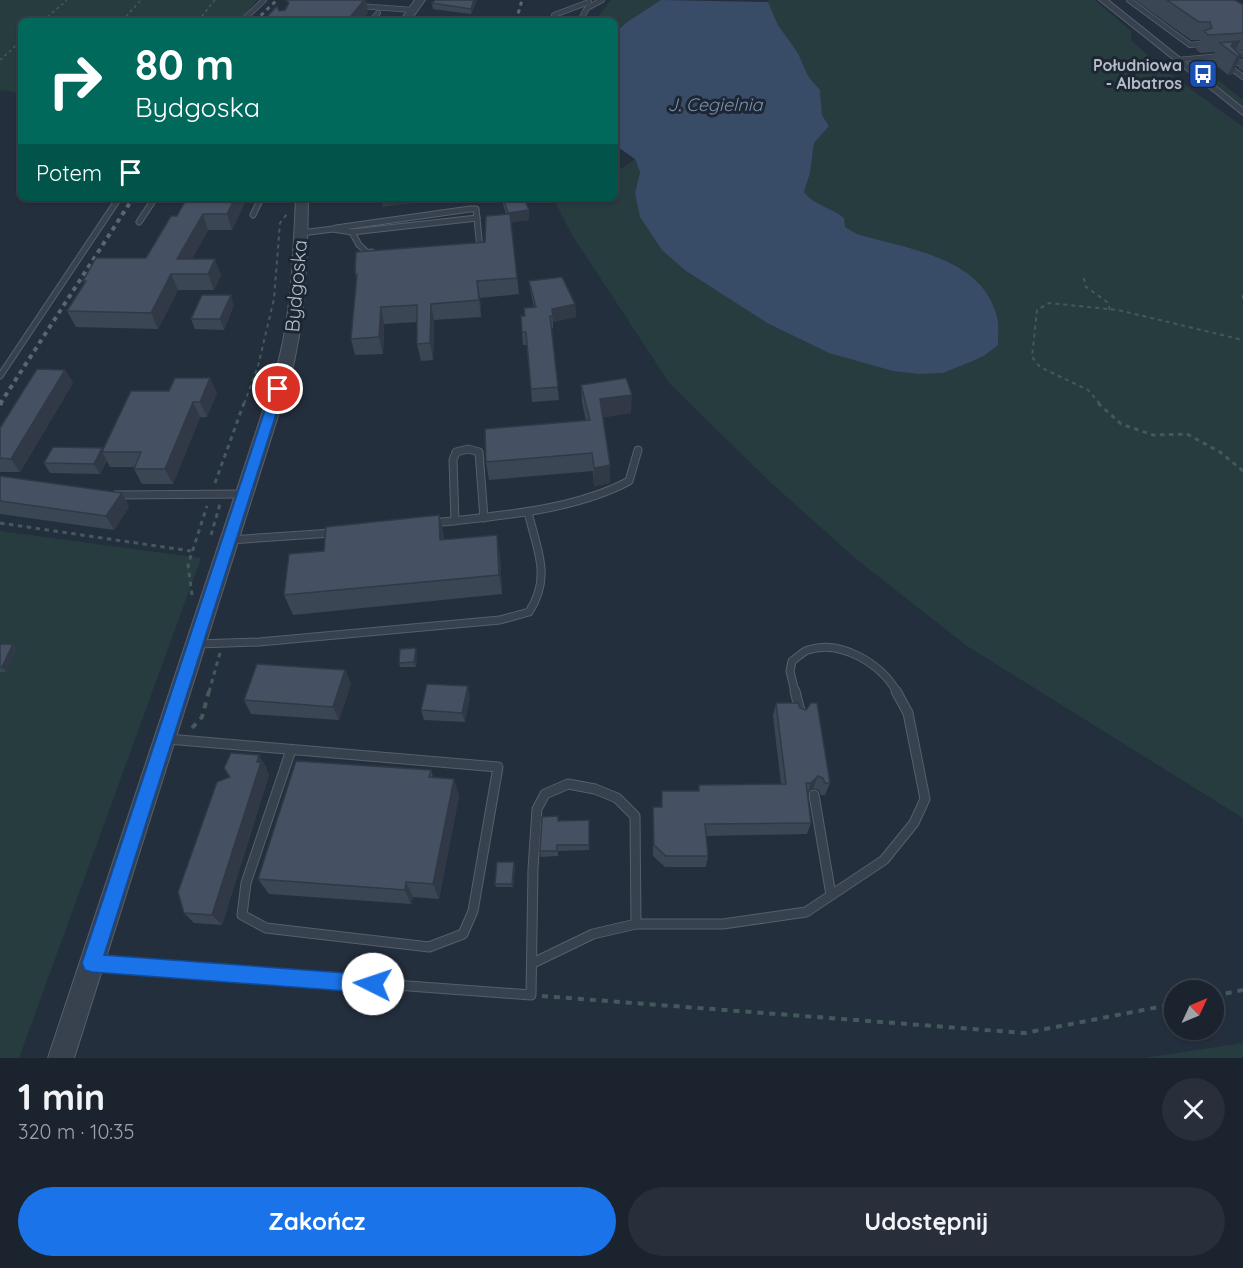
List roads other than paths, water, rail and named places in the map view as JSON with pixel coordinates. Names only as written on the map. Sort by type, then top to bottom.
[{"type":"street","points":[[407,18],[420,0]]},
{"type":"street","points":[[1102,0],[1243,112]]},
{"type":"street","name":"Bydgoska","points":[[61,1058],[261,447],[293,336],[301,262],[301,233],[296,204]]},
{"type":"lane","points":[[245,18],[264,0]]},
{"type":"lane","points":[[587,8],[602,0]]},
{"type":"lane","points":[[1129,0],[1190,45],[1200,44]]},
{"type":"lane","points":[[582,18],[589,1]]},
{"type":"lane","points":[[554,18],[554,15],[589,1]]},
{"type":"lane","points":[[349,5],[413,10]]},
{"type":"lane","points":[[374,18],[378,13]]},
{"type":"lane","points":[[1178,60],[1243,54]]},
{"type":"lane","points":[[1243,62],[1227,65],[1243,77]]},
{"type":"lane","points":[[0,376],[117,201]]},
{"type":"lane","points":[[139,222],[152,201]]},
{"type":"lane","points":[[253,215],[260,201]]},
{"type":"lane","points":[[301,233],[358,223],[476,209],[480,250]]},
{"type":"lane","points":[[333,229],[352,232],[477,218]]},
{"type":"lane","points":[[352,232],[359,245],[368,253],[379,252]]},
{"type":"lane","points":[[455,521],[453,460],[456,452],[472,448],[479,452],[484,518]]},
{"type":"lane","points":[[422,524],[528,512],[612,490],[629,481],[638,450]]},
{"type":"lane","points":[[106,494],[130,496],[244,494]]},
{"type":"lane","points":[[196,644],[259,642],[500,620],[529,612],[540,597],[543,578],[528,512]]},
{"type":"lane","points":[[230,540],[288,538],[344,532]]},
{"type":"lane","points":[[533,963],[593,934],[636,924],[735,922],[806,912],[884,860],[914,823],[925,799],[909,713],[891,682],[864,658],[835,648],[807,650],[792,661],[790,671],[801,716]]},
{"type":"lane","points":[[165,739],[498,767],[473,911],[462,934],[429,947],[266,928],[242,915],[246,883],[291,750]]},
{"type":"lane","points":[[92,963],[531,995],[533,869],[537,809],[545,794],[568,784],[595,789],[617,798],[635,816],[636,924]]},
{"type":"lane","points":[[814,795],[831,895]]},
{"type":"water","name":"J. Cegielnia","points":[[661,0],[768,2],[778,25],[798,53],[808,76],[820,90],[822,115],[829,126],[814,143],[810,173],[804,192],[808,197],[844,218],[845,227],[857,234],[940,258],[976,280],[989,297],[997,317],[998,345],[984,356],[943,373],[920,374],[893,371],[829,353],[767,323],[686,271],[662,250],[640,217],[635,193],[640,172],[635,159],[618,147],[618,30]]},
{"type":"railway","points":[[258,18],[277,0]]},
{"type":"railway","points":[[517,18],[522,0]]},
{"type":"railway","points":[[0,404],[131,201]]},
{"type":"place","name":"Południowa - Albatros","points":[[1203,74]]}]
